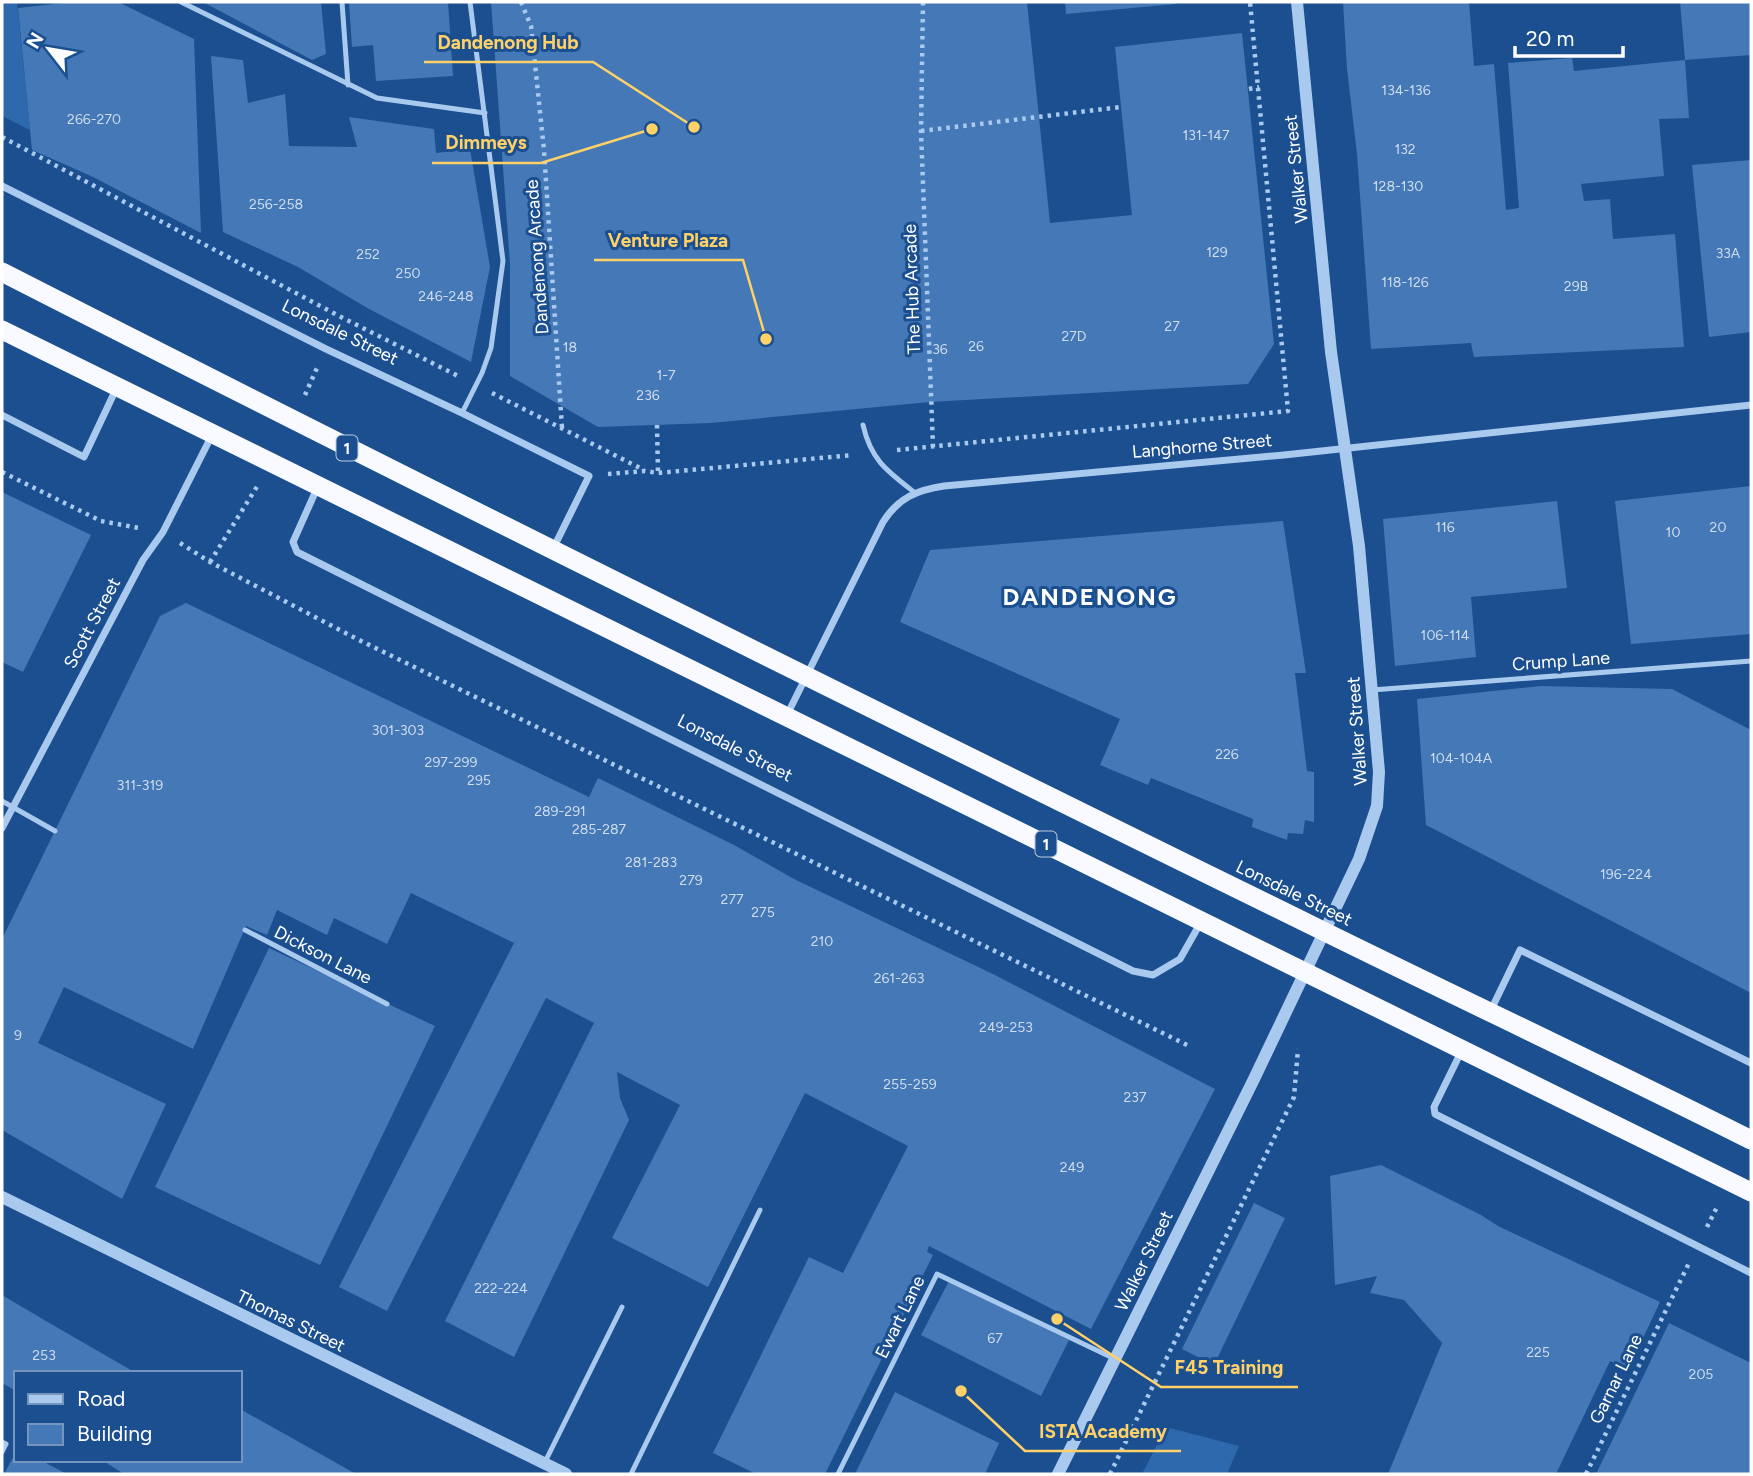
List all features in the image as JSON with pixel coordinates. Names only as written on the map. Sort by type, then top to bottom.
[{"type":"highway","name":"Lonsdale Street","points":[[2,272],[293,421],[1324,932],[1751,1140]]},
{"type":"highway","name":"1","points":[[2,330],[1751,1192]]},
{"type":"street","name":"Walker Street","points":[[1058,1474],[1306,973],[1359,859],[1377,806],[1379,772],[1359,546],[1331,352],[1297,2]]},
{"type":"street","name":"Lonsdale Street","points":[[2,186],[326,349],[462,412],[589,476]]},
{"type":"street","points":[[2,415],[84,457],[117,387]]},
{"type":"street","name":"Langhorne Street","points":[[914,492],[944,486],[1344,449],[1751,405]]},
{"type":"street","name":"Scott Street","points":[[2,828],[213,435]]},
{"type":"street","points":[[553,549],[589,476]]},
{"type":"street","name":"Lonsdale Street","points":[[318,486],[293,542],[297,552],[1133,971],[1153,975],[1180,959],[1201,921]]},
{"type":"street","points":[[787,716],[883,522],[894,507],[914,492]]},
{"type":"street","points":[[1489,1012],[1520,950],[1751,1063]]},
{"type":"street","points":[[1462,1049],[1434,1107],[1435,1114],[1751,1273]]},
{"type":"street","name":"Thomas Street","points":[[2,1197],[566,1474]]},
{"type":"lane","points":[[180,2],[377,98],[485,113]]},
{"type":"lane","points":[[342,2],[348,85]]},
{"type":"lane","name":"Dandenong Arcade","points":[[462,412],[491,348],[503,261],[470,2]]},
{"type":"lane","points":[[863,425],[872,453],[890,473],[914,492]]},
{"type":"lane","name":"Crump Lane","points":[[1372,690],[1751,661]]},
{"type":"lane","points":[[2,801],[55,831]]},
{"type":"lane","name":"Dickson Lane","points":[[245,930],[387,1004]]},
{"type":"lane","points":[[631,1474],[760,1210]]},
{"type":"lane","name":"Ewart Lane","points":[[838,1474],[937,1274],[1115,1359]]},
{"type":"lane","points":[[544,1464],[622,1307]]},
{"type":"lane","points":[[2,1442],[6,1444],[2,1452]]},
{"type":"path","name":"Dandenong Arcade","points":[[521,2],[531,26],[544,150],[562,429]]},
{"type":"path","name":"The Hub Arcade","points":[[923,2],[921,131],[933,447]]},
{"type":"path","points":[[589,476],[645,471],[658,473],[1288,411],[1250,2]]},
{"type":"path","points":[[1249,89],[1259,87]]},
{"type":"path","points":[[921,131],[1121,107]]},
{"type":"path","points":[[2,136],[341,317],[645,471]]},
{"type":"path","points":[[656,425],[658,473]]},
{"type":"path","points":[[210,562],[272,463]]},
{"type":"path","points":[[2,472],[101,521],[163,532],[210,562],[358,639],[1189,1046]]},
{"type":"path","points":[[1110,1474],[1294,1097],[1299,1042]]},
{"type":"path","name":"Garnar Lane","points":[[1586,1474],[1729,1182]]},
{"type":"shaded area","points":[[2,2],[17,2],[30,130],[2,116]]},
{"type":"shaded area","points":[[1166,1427],[1239,1446],[1227,1474],[1142,1474]]},
{"type":"building","points":[[72,2],[118,2],[194,39],[201,233],[91,176],[32,150],[18,8]]},
{"type":"building","points":[[203,2],[321,2],[326,54],[312,60]]},
{"type":"building","points":[[349,2],[448,2],[453,76],[376,81],[373,45],[352,47]]},
{"type":"building","points":[[491,2],[1027,2],[1050,223],[1132,215],[1115,47],[1242,33],[1274,344],[1248,384],[930,402],[711,423],[598,427],[510,376],[510,264]]},
{"type":"building","points":[[1065,2],[1176,2],[1176,4],[1066,14]]},
{"type":"building","points":[[1343,2],[1469,2],[1474,66],[1494,64],[1506,210],[1519,208],[1508,63],[1572,58],[1574,71],[1685,60],[1689,118],[1659,119],[1664,176],[1581,184],[1584,201],[1610,199],[1613,239],[1675,234],[1684,347],[1474,357],[1471,343],[1371,349]]},
{"type":"building","points":[[1680,2],[1751,2],[1751,55],[1685,60]]},
{"type":"building","points":[[211,56],[243,60],[248,103],[285,94],[289,146],[357,147],[349,117],[434,129],[436,153],[470,149],[490,267],[471,362],[369,309],[298,267],[223,232]]},
{"type":"building","points":[[1751,160],[1751,332],[1709,337],[1692,165]]},
{"type":"building","points":[[1751,486],[1751,634],[1631,644],[1615,501]]},
{"type":"building","points":[[2,492],[91,535],[23,672],[2,662]]},
{"type":"building","points":[[1557,501],[1567,588],[1471,597],[1476,657],[1395,666],[1383,519]]},
{"type":"building","points":[[1283,521],[1306,673],[1295,673],[1307,771],[1314,772],[1314,822],[1305,820],[1303,834],[1288,833],[1287,840],[1252,827],[1253,819],[1151,778],[1148,785],[1100,765],[1120,719],[900,622],[930,550]]},
{"type":"building","points":[[186,603],[589,797],[598,778],[734,845],[794,879],[995,975],[1215,1089],[1091,1329],[929,1246],[927,1252],[933,1255],[825,1474],[756,1474],[713,1453],[809,1257],[843,1273],[908,1146],[805,1093],[708,1287],[612,1238],[680,1105],[617,1072],[620,1098],[629,1120],[514,1357],[445,1321],[594,1023],[546,998],[387,1311],[339,1287],[514,943],[411,893],[387,944],[334,918],[327,935],[277,910],[267,935],[246,926],[193,1049],[64,987],[38,1043],[166,1104],[122,1199],[2,1130],[2,939],[160,616]]},
{"type":"building","points":[[1541,686],[1672,689],[1751,730],[1751,993],[1426,825],[1417,699]]},
{"type":"building","points":[[269,948],[435,1026],[320,1265],[155,1187]]},
{"type":"building","points":[[1381,1165],[1498,1226],[1660,1302],[1628,1370],[1610,1361],[1556,1474],[1388,1474],[1442,1343],[1404,1300],[1370,1293],[1377,1276],[1335,1285],[1330,1176]]},
{"type":"building","points":[[1254,1203],[1285,1218],[1214,1365],[1182,1349]]},
{"type":"building","points":[[949,1281],[1069,1340],[1041,1396],[921,1335]]},
{"type":"building","points":[[2,1295],[133,1371],[14,1371],[14,1390],[2,1383]]},
{"type":"building","points":[[1669,1323],[1751,1363],[1751,1474],[1596,1474]]},
{"type":"building","points":[[895,1392],[999,1443],[985,1474],[855,1474]]},
{"type":"building","points":[[242,1410],[356,1474],[124,1474],[105,1462],[242,1462]]},
{"type":"building","points":[[14,1456],[14,1462],[44,1462],[67,1474],[4,1474]]},
{"type":"place","name":"Dandenong Hub","points":[[694,127]]},
{"type":"place","name":"Dimmeys","points":[[652,129]]},
{"type":"place","name":"Venture Plaza","points":[[766,339]]},
{"type":"place","name":"F45 Training","points":[[1057,1319]]},
{"type":"place","name":"ISTA Academy","points":[[961,1391]]},
{"type":"district","name":"DANDENONG","points":[[1090,596]]}]
